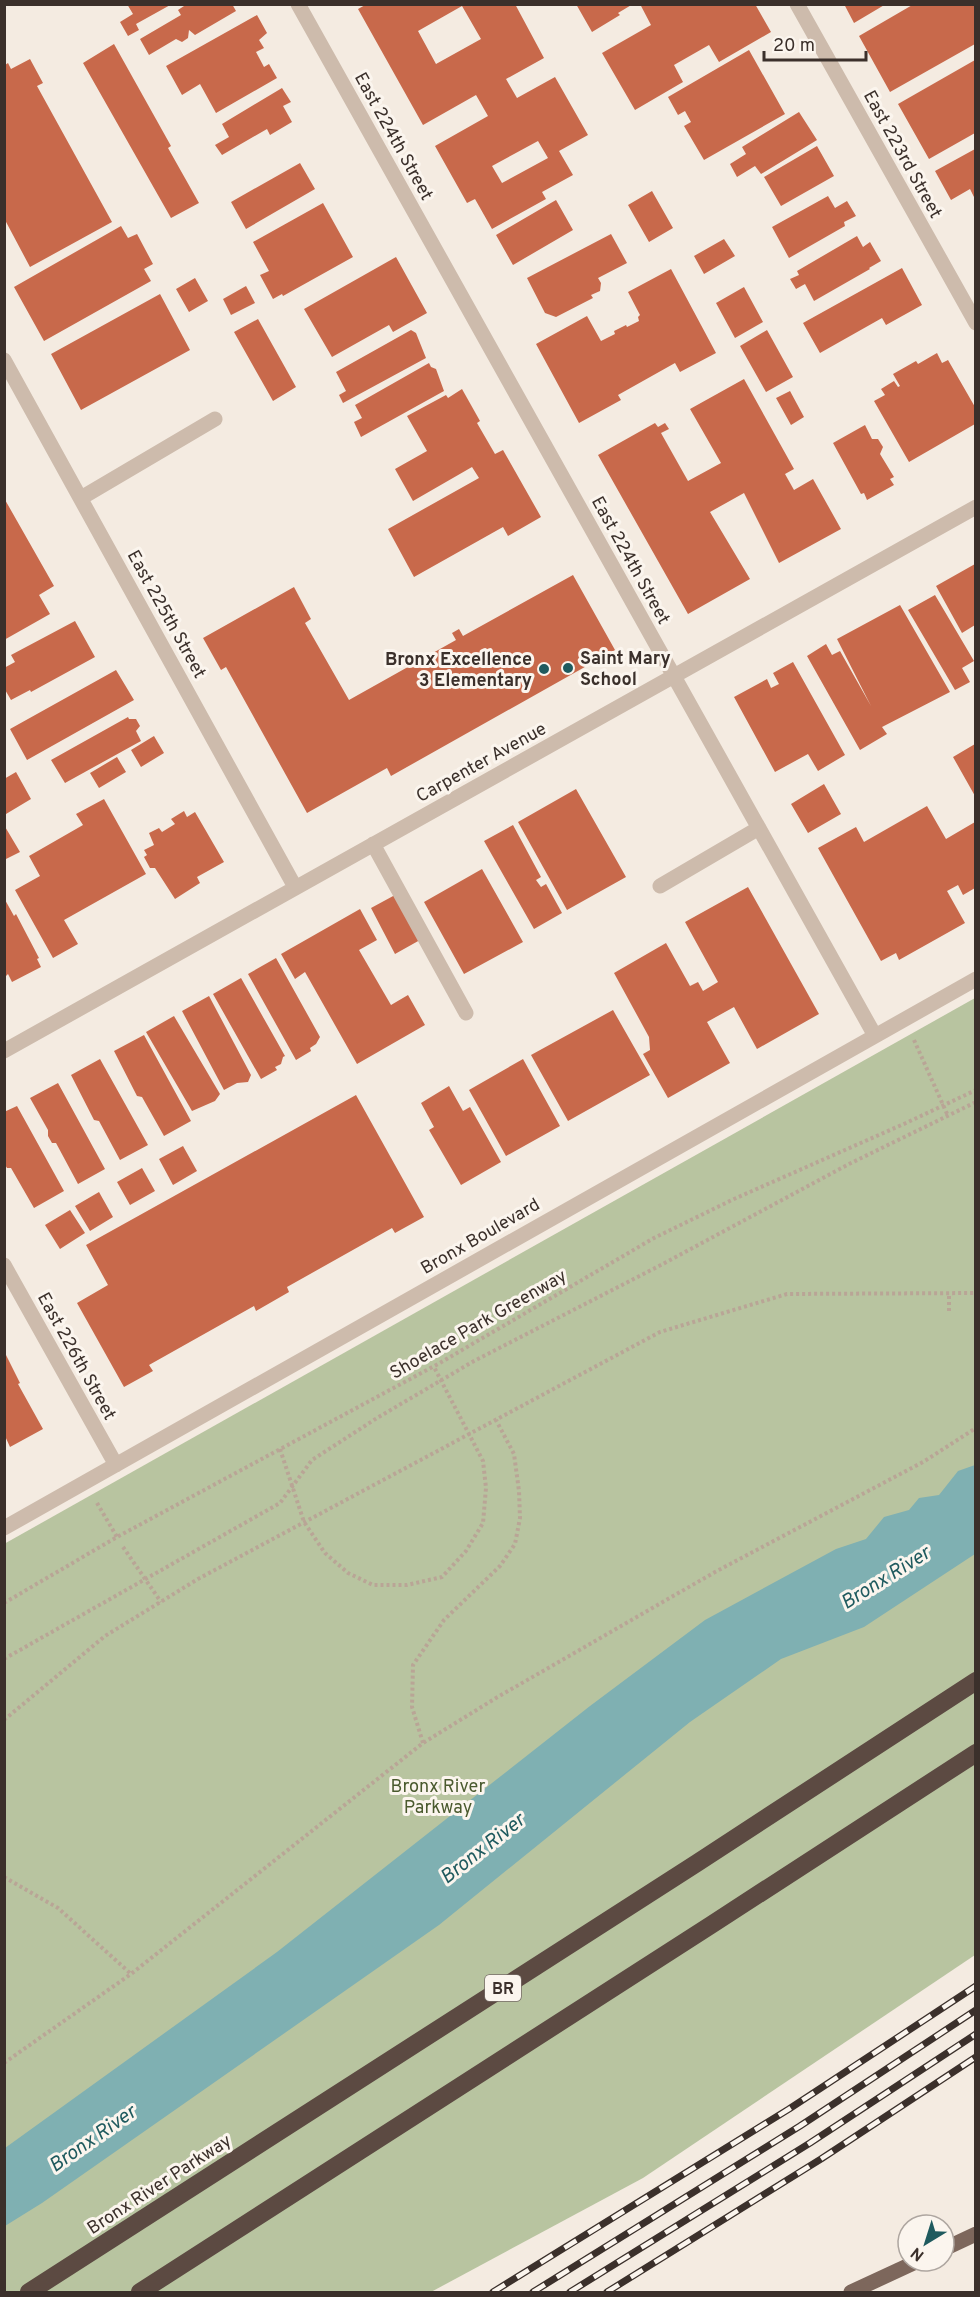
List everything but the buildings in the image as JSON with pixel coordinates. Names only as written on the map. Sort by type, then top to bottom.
[{"type":"highway","name":"Bronx River Parkway","points":[[29,2292],[697,1863],[975,1681]]},
{"type":"highway","points":[[140,2292],[692,1938],[975,1753]]},
{"type":"main road","points":[[956,2243],[975,2234]]},
{"type":"main road","points":[[851,2292],[896,2271]]},
{"type":"street","name":"East 224th Street","points":[[298,4],[874,1034]]},
{"type":"street","name":"East 223rd Street","points":[[797,4],[975,323]]},
{"type":"street","name":"East 225th Street","points":[[5,362],[295,887]]},
{"type":"street","points":[[81,498],[215,419]]},
{"type":"street","name":"Carpenter Avenue","points":[[4,1051],[975,507]]},
{"type":"street","points":[[660,886],[759,828]]},
{"type":"street","points":[[372,844],[466,1013]]},
{"type":"street","name":"Bronx Boulevard","points":[[4,1528],[874,1034],[975,979]]},
{"type":"street","name":"East 226th Street","points":[[4,1264],[116,1465]]},
{"type":"path","points":[[874,1034],[912,1035],[948,1116]]},
{"type":"path","name":"Shoelace Park Greenway","points":[[4,1603],[117,1537],[434,1367],[654,1238],[734,1199],[975,1090]]},
{"type":"path","points":[[4,1659],[280,1503],[312,1460],[441,1380],[849,1164],[975,1102]]},
{"type":"path","points":[[949,1293],[949,1311]]},
{"type":"path","points":[[4,1720],[105,1636],[198,1579],[660,1332],[787,1294],[975,1293]]},
{"type":"path","points":[[280,1449],[304,1522],[325,1553],[348,1573],[373,1585],[407,1585],[442,1577],[466,1551],[483,1523],[486,1488],[483,1461],[434,1367]]},
{"type":"path","points":[[423,1743],[412,1707],[413,1665],[444,1620],[500,1566],[515,1544],[520,1518],[514,1454],[496,1420]]},
{"type":"path","points":[[4,2063],[131,1974],[423,1743],[715,1572],[923,1462],[975,1428]]},
{"type":"path","points":[[112,1529],[117,1537]]},
{"type":"path","points":[[123,1547],[161,1602]]},
{"type":"path","points":[[4,1876],[58,1908],[131,1974]]},
{"type":"green space","name":"Bronx River Parkway","points":[[975,998],[975,1955],[643,2178],[431,2292],[5,2292],[4,1544]]},
{"type":"water","name":"Bronx River","points":[[975,1465],[975,1554],[864,1627],[781,1659],[690,1722],[439,1925],[42,2203],[5,2226],[5,2148],[277,1952],[590,1706],[705,1620],[836,1549],[866,1539],[884,1517],[909,1510],[919,1498],[939,1495],[958,1471]]},
{"type":"railway","points":[[493,2292],[789,2109],[976,1986]]},
{"type":"railway","points":[[533,2292],[800,2126],[976,2010]]},
{"type":"railway","points":[[570,2292],[810,2143],[976,2034]]},
{"type":"railway","points":[[607,2292],[821,2159],[976,2057]]},
{"type":"place","name":"Saint Mary School","points":[[568,668]]},
{"type":"place","name":"Bronx Excellence 3 Elementary","points":[[544,669]]}]
